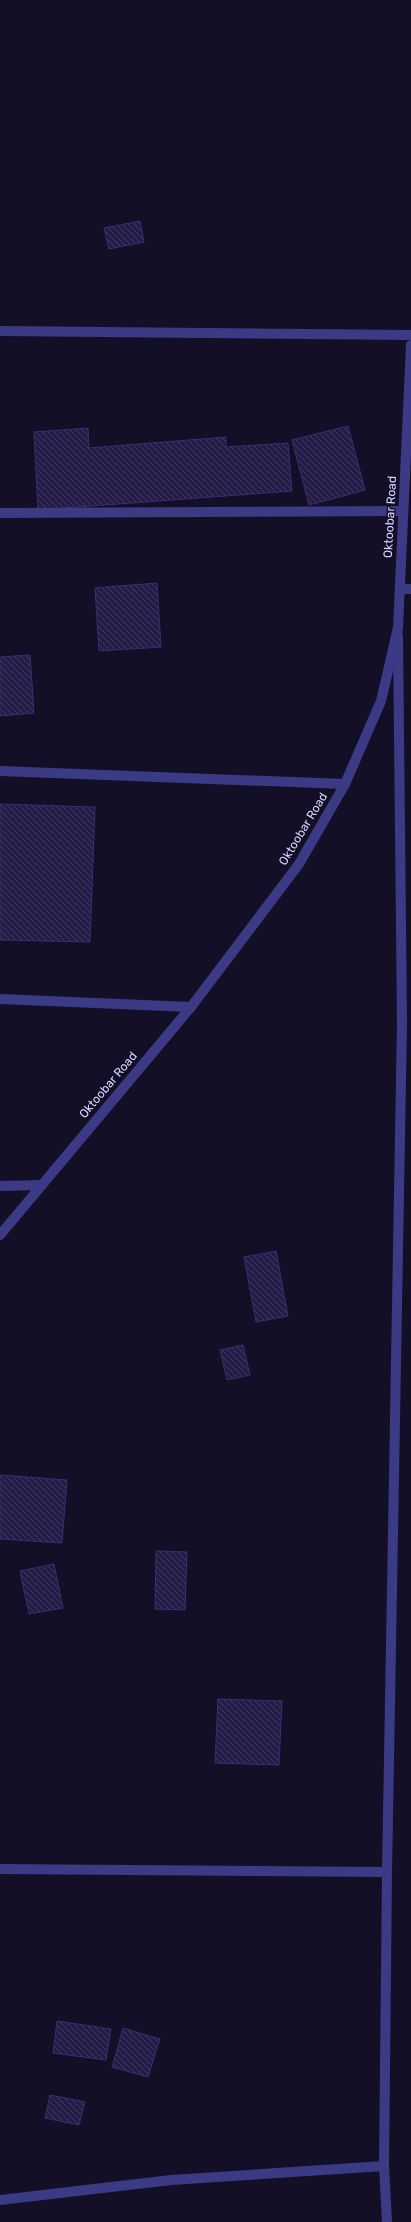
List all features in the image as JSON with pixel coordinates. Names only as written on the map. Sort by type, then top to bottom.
[{"type":"street","points":[[0,331],[411,335]]},
{"type":"street","name":"Oktoobar Road","points":[[0,1235],[191,1007],[299,864],[345,784],[381,700],[398,628],[411,345]]},
{"type":"street","points":[[0,513],[403,511]]},
{"type":"street","points":[[400,589],[411,589]]},
{"type":"street","points":[[388,2222],[384,2166],[387,1872],[406,1023],[398,628]]},
{"type":"street","points":[[0,771],[345,784]]},
{"type":"street","points":[[0,999],[191,1007]]},
{"type":"street","points":[[0,1186],[42,1185]]},
{"type":"street","points":[[0,1869],[387,1872]]},
{"type":"street","points":[[0,2200],[172,2180],[384,2166]]},
{"type":"building","points":[[140,221],[144,242],[109,249],[104,228]]},
{"type":"building","points":[[348,426],[365,490],[309,505],[292,440]]},
{"type":"building","points":[[88,428],[89,448],[226,437],[226,447],[288,443],[292,491],[38,510],[34,432]]},
{"type":"building","points":[[157,583],[161,647],[99,651],[95,588]]},
{"type":"building","points":[[30,655],[34,713],[0,716],[0,657]]},
{"type":"building","points":[[0,804],[95,807],[90,942],[0,940]]},
{"type":"building","points":[[276,1251],[288,1316],[256,1322],[244,1257]]},
{"type":"building","points":[[243,1345],[250,1375],[227,1380],[220,1350]]},
{"type":"building","points":[[0,1475],[67,1480],[62,1543],[0,1539]]},
{"type":"building","points":[[156,1551],[187,1552],[185,1610],[155,1609]]},
{"type":"building","points":[[54,1564],[63,1608],[29,1614],[20,1571]]},
{"type":"building","points":[[218,1699],[282,1701],[279,1765],[215,1763]]},
{"type":"building","points":[[57,2021],[111,2029],[106,2060],[53,2053]]},
{"type":"building","points":[[123,2028],[160,2039],[148,2077],[112,2067]]},
{"type":"building","points":[[50,2095],[85,2102],[79,2125],[45,2118]]}]
